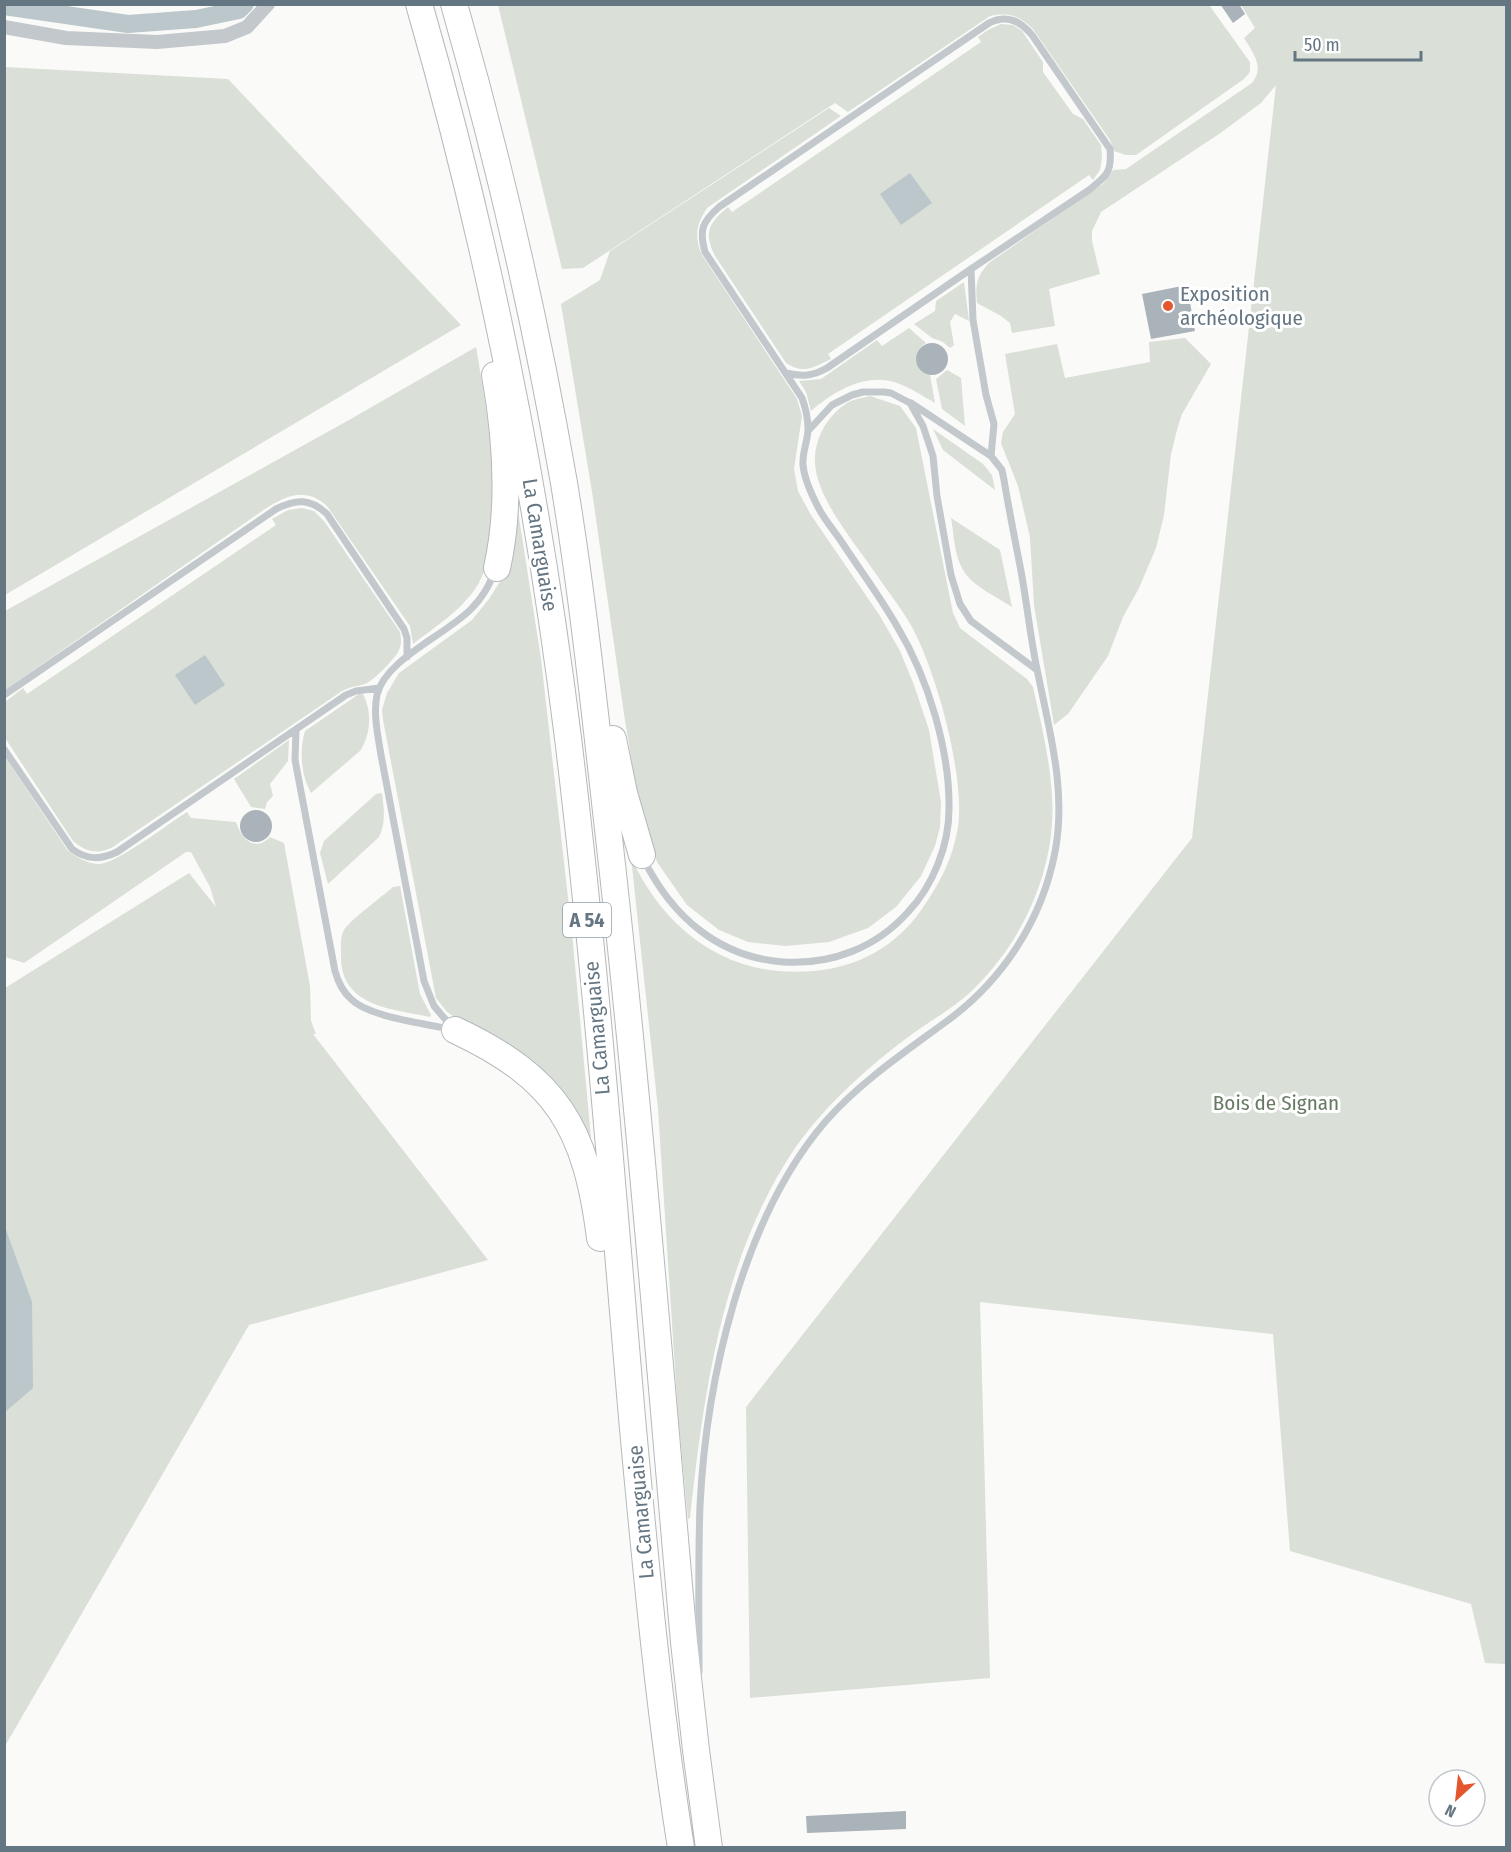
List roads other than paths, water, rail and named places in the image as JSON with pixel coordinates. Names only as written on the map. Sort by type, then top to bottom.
[{"type":"highway","name":"La Camarguaise","points":[[419,4],[476,219],[516,400],[563,705],[584,890],[646,1576],[681,1848]]},
{"type":"highway","name":"La Camarguaise","points":[[454,4],[507,207],[545,380],[580,585],[626,988],[684,1642],[709,1847]]},
{"type":"highway","points":[[443,89],[497,387],[505,463],[503,541],[497,568]]},
{"type":"highway","points":[[580,585],[624,793],[642,855]]},
{"type":"highway","points":[[455,1030],[507,1058],[538,1083],[566,1118],[584,1155],[596,1210],[622,1436],[646,1576]]},
{"type":"highway","points":[[699,1683],[709,1847]]},
{"type":"street","points":[[4,27],[66,38],[157,42],[225,36],[247,27],[268,4]]},
{"type":"lane","points":[[642,855],[654,879],[669,900],[694,927],[728,948],[757,958],[790,962],[841,956],[860,949],[881,937],[899,923],[924,893],[942,854],[950,810],[948,783],[941,741],[916,664],[899,629],[817,506],[806,481],[803,466],[803,451],[808,431],[807,412],[802,398],[705,252],[702,227],[708,217],[825,133],[989,23],[1006,18],[1021,23],[1032,35],[1110,149],[1112,166],[1101,180],[827,368],[811,376],[786,373]]},
{"type":"lane","points":[[971,269],[973,320],[986,395],[994,424],[992,456]]},
{"type":"lane","points":[[699,1683],[699,1552],[704,1461],[723,1347],[740,1282],[764,1219],[806,1146],[847,1099],[950,1019],[978,994],[1011,958],[1033,919],[1049,877],[1055,852],[1059,801],[1052,737],[1037,669],[1002,470],[992,456],[891,393],[863,392],[852,395],[832,405],[808,431]]},
{"type":"lane","points":[[910,403],[923,426],[933,456],[937,496],[949,564],[960,604],[971,621],[1037,669]]},
{"type":"lane","points":[[4,695],[276,509],[300,501],[316,505],[327,514],[404,628],[408,646],[406,657]]},
{"type":"lane","points":[[455,1030],[434,1006],[424,981],[381,755],[376,705],[379,688],[390,672],[406,657],[471,609],[490,583],[497,568]]},
{"type":"lane","points":[[4,749],[72,849],[94,859],[102,858],[117,852],[346,695],[356,691],[379,688]]},
{"type":"lane","points":[[296,731],[295,760],[340,987],[352,1001],[368,1011],[455,1030]]},
{"type":"waterway","points":[[4,6],[128,24],[196,19],[239,10],[245,4]]},
{"type":"place","name":"Exposition archéologique","points":[[1168,306]]},
{"type":"park label","name":"Bois de Signan","points":[[1276,1103]]}]
